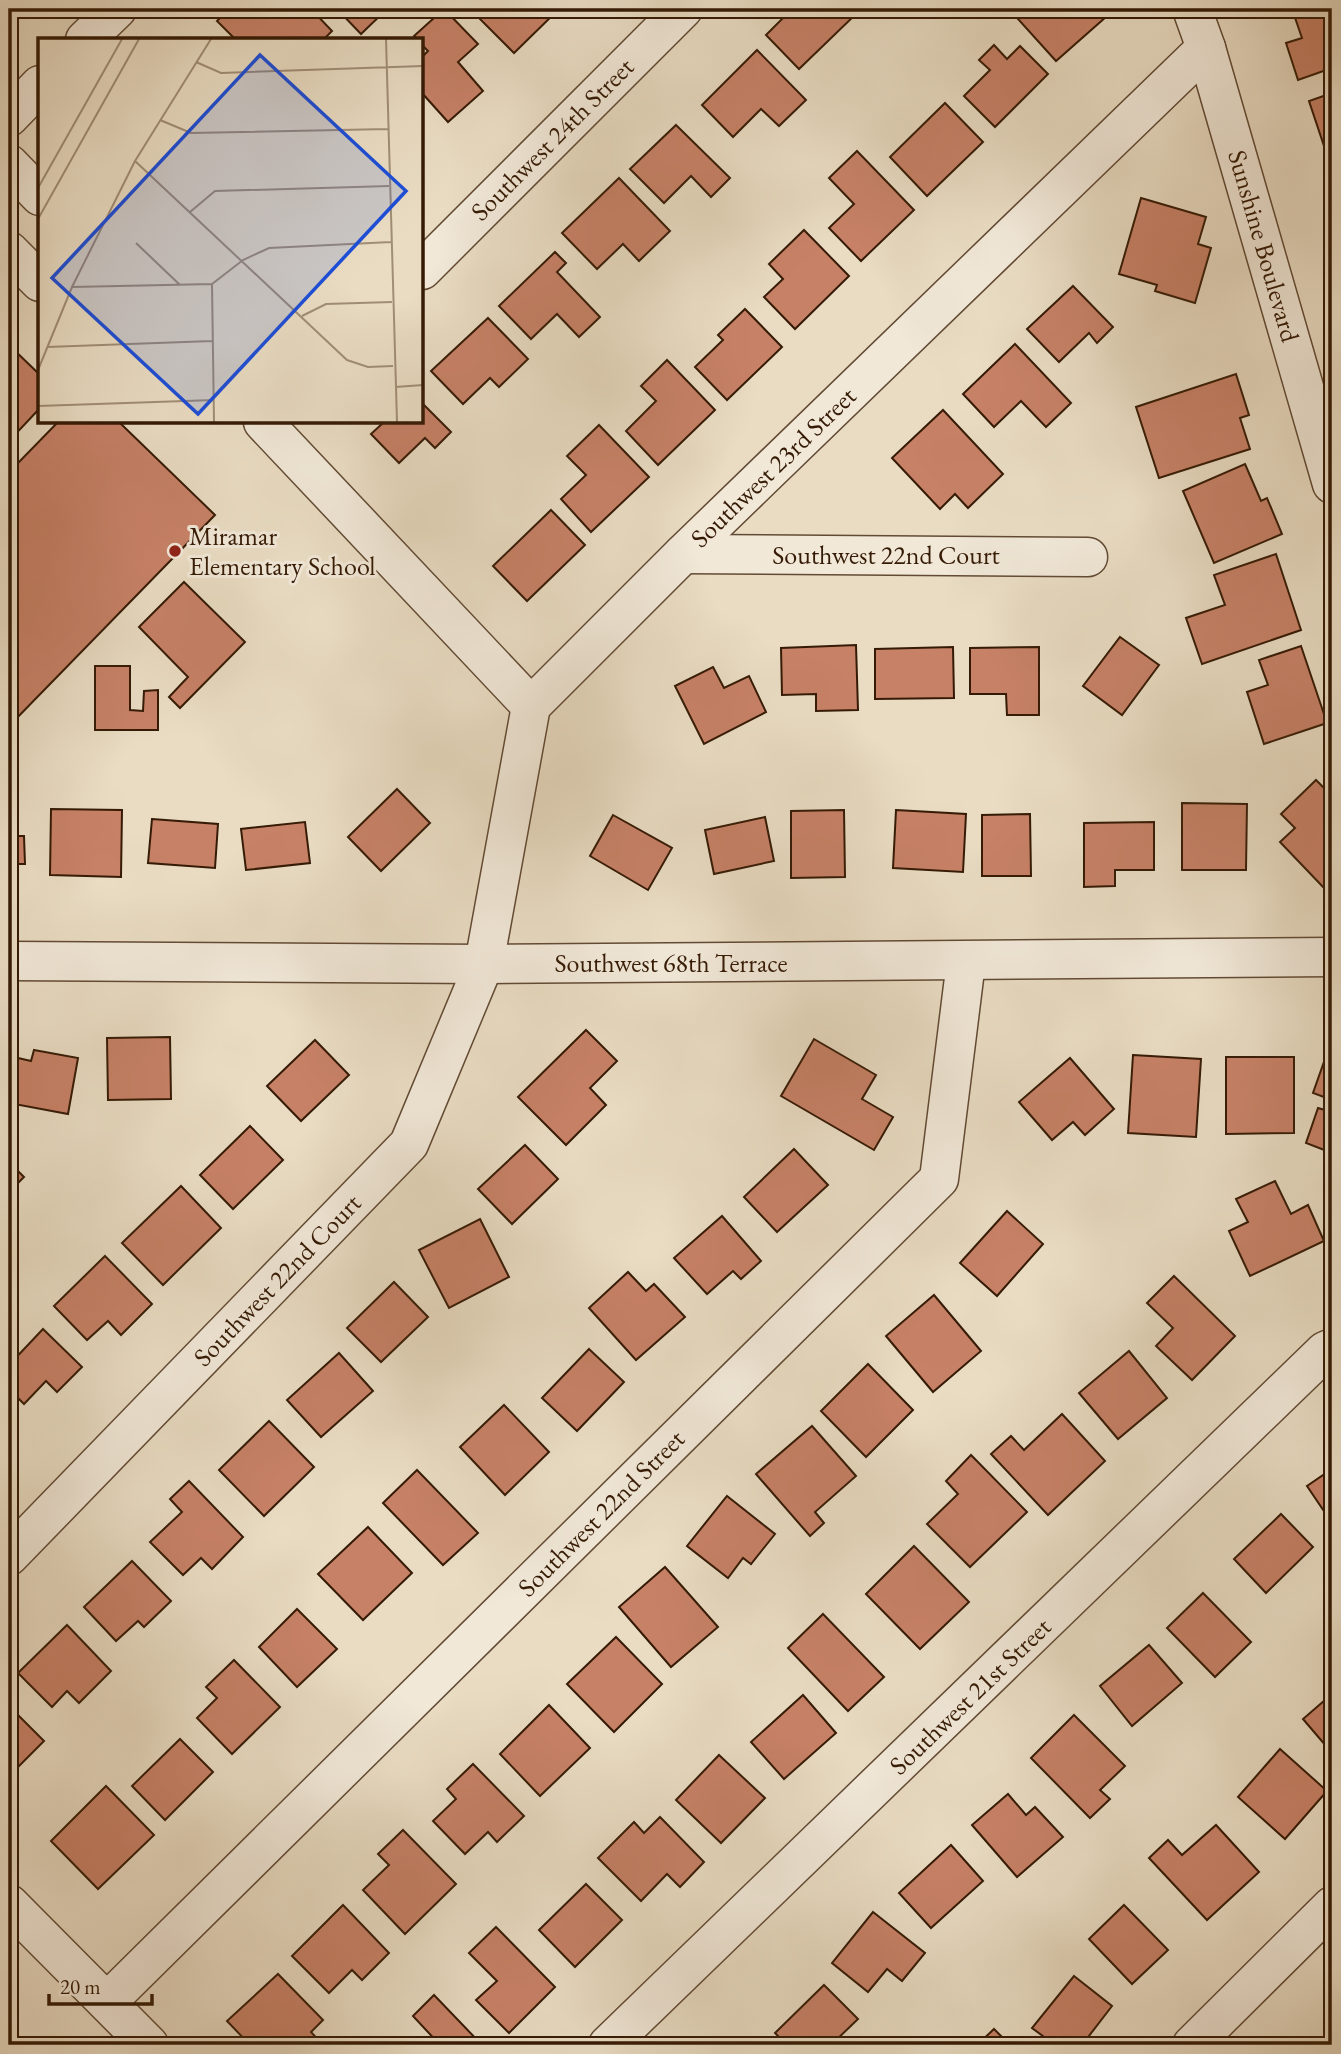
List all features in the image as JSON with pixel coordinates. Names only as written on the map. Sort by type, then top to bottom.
[{"type":"street","points":[[87,38],[117,9]]},
{"type":"street","name":"Southwest 24th Street","points":[[424,268],[683,9]]},
{"type":"street","name":"Sunshine Boulevard","points":[[1192,9],[1206,48],[1332,484]]},
{"type":"street","name":"Southwest 23rd Street","points":[[531,706],[1206,48]]},
{"type":"street","points":[[9,117],[38,87]]},
{"type":"street","points":[[9,164],[38,194]]},
{"type":"street","points":[[9,251],[38,280]]},
{"type":"street","points":[[268,424],[531,706],[484,964]]},
{"type":"street","name":"Southwest 22nd Court","points":[[684,554],[1088,557]]},
{"type":"street","name":"Southwest 68th Terrace","points":[[9,961],[484,964],[1332,957]]},
{"type":"street","name":"Southwest 22nd Street","points":[[107,2001],[939,1178],[966,962]]},
{"type":"street","name":"Southwest 22nd Court","points":[[9,1556],[409,1144],[484,964]]},
{"type":"street","name":"Southwest 21st Street","points":[[608,2045],[1325,1351],[1332,1349]]},
{"type":"street","points":[[9,1904],[149,2045]]},
{"type":"street","points":[[1192,2045],[1332,1906]]},
{"type":"building","points":[[229,9],[311,9],[332,31],[325,38],[234,38],[217,21]]},
{"type":"building","points":[[337,9],[387,9],[361,34]]},
{"type":"building","points":[[444,9],[478,44],[458,62],[483,91],[448,122],[424,95],[424,55],[428,51],[424,47],[424,38],[414,36]]},
{"type":"building","points":[[486,9],[559,9],[514,53],[478,17]]},
{"type":"building","points":[[792,9],[853,9],[857,13],[799,69],[766,35]]},
{"type":"building","points":[[1009,9],[1115,9],[1056,61]]},
{"type":"building","points":[[1292,9],[1332,9],[1332,68],[1298,80],[1286,43],[1302,38]]},
{"type":"building","points":[[994,45],[1007,59],[1020,46],[1048,74],[995,127],[964,96],[990,70],[979,60]]},
{"type":"building","points":[[757,50],[806,100],[779,126],[761,109],[733,137],[702,105]]},
{"type":"building","points":[[1332,93],[1332,170],[1309,101]]},
{"type":"building","points":[[945,103],[983,142],[927,196],[890,157]]},
{"type":"building","points":[[676,125],[730,178],[711,197],[691,176],[664,203],[630,169]]},
{"type":"building","points":[[857,151],[914,210],[861,261],[829,228],[854,204],[829,178]]},
{"type":"building","points":[[619,178],[670,231],[639,261],[623,244],[597,269],[562,233]]},
{"type":"building","points":[[1141,198],[1206,217],[1198,244],[1211,248],[1195,303],[1155,291],[1157,285],[1119,274]]},
{"type":"building","points":[[804,230],[849,276],[795,329],[764,297],[783,279],[769,264]]},
{"type":"building","points":[[555,252],[566,263],[557,272],[600,317],[579,337],[557,314],[531,339],[499,306]]},
{"type":"building","points":[[1073,286],[1113,327],[1097,343],[1089,333],[1059,362],[1027,329]]},
{"type":"building","points":[[745,309],[782,347],[727,400],[695,367],[723,340],[718,335]]},
{"type":"building","points":[[488,318],[528,359],[499,387],[490,378],[463,404],[431,371]]},
{"type":"building","points":[[1015,344],[1071,403],[1046,427],[1021,401],[994,427],[963,394]]},
{"type":"building","points":[[9,345],[38,373],[38,410],[9,441]]},
{"type":"building","points":[[667,360],[715,410],[658,465],[626,431],[656,401],[641,386]]},
{"type":"building","points":[[1236,374],[1249,415],[1240,418],[1250,449],[1159,478],[1136,407]]},
{"type":"building","points":[[424,405],[451,432],[435,448],[425,438],[399,463],[371,434],[382,424],[424,424]]},
{"type":"building","points":[[943,410],[1003,474],[968,508],[955,494],[940,509],[892,458]]},
{"type":"building","points":[[56,424],[121,424],[215,515],[10,725],[9,452],[19,462]]},
{"type":"building","points":[[599,425],[649,477],[591,532],[561,499],[586,475],[567,456]]},
{"type":"building","points":[[1245,464],[1261,501],[1267,498],[1282,534],[1214,563],[1183,491]]},
{"type":"building","points":[[551,510],[585,545],[527,601],[493,566]]},
{"type":"building","points":[[1276,554],[1301,630],[1202,664],[1186,618],[1225,605],[1214,575]]},
{"type":"building","points":[[184,582],[245,642],[180,708],[169,697],[188,677],[139,627]]},
{"type":"building","points":[[1120,637],[1159,665],[1122,715],[1083,686]]},
{"type":"building","points":[[856,645],[858,710],[816,711],[816,694],[782,695],[781,648]]},
{"type":"building","points":[[1301,646],[1327,723],[1264,744],[1247,692],[1268,685],[1259,660]]},
{"type":"building","points":[[953,647],[954,698],[875,699],[875,649]]},
{"type":"building","points":[[1039,647],[1039,715],[1007,715],[1006,694],[970,694],[970,648]]},
{"type":"building","points":[[95,666],[130,666],[130,710],[143,711],[144,691],[158,690],[158,730],[95,730]]},
{"type":"building","points":[[713,667],[724,688],[749,676],[766,712],[704,744],[675,686]]},
{"type":"building","points":[[1316,780],[1332,796],[1332,880],[1324,888],[1280,842],[1295,828],[1281,814]]},
{"type":"building","points":[[397,789],[430,823],[381,871],[348,837]]},
{"type":"building","points":[[1182,803],[1247,804],[1246,870],[1182,870]]},
{"type":"building","points":[[51,809],[122,810],[121,877],[50,875]]},
{"type":"building","points":[[844,810],[845,877],[791,878],[791,811]]},
{"type":"building","points":[[896,810],[966,814],[963,872],[893,868]]},
{"type":"building","points":[[1030,814],[1031,876],[982,876],[982,815]]},
{"type":"building","points":[[613,815],[672,848],[648,890],[590,856]]},
{"type":"building","points":[[765,817],[774,861],[714,874],[705,830]]},
{"type":"building","points":[[152,819],[218,824],[215,868],[148,863]]},
{"type":"building","points":[[305,822],[310,863],[246,870],[241,829]]},
{"type":"building","points":[[1154,822],[1154,870],[1115,870],[1115,886],[1084,887],[1084,823]]},
{"type":"building","points":[[9,836],[24,836],[25,864],[9,864]]},
{"type":"building","points":[[586,1030],[617,1061],[590,1088],[606,1105],[566,1145],[518,1097]]},
{"type":"building","points":[[170,1037],[171,1099],[108,1100],[107,1038]]},
{"type":"building","points":[[814,1039],[876,1075],[862,1099],[893,1117],[874,1150],[781,1096]]},
{"type":"building","points":[[1332,1039],[1332,1100],[1313,1093]]},
{"type":"building","points":[[315,1040],[349,1075],[301,1121],[267,1086]]},
{"type":"building","points":[[34,1050],[78,1058],[68,1114],[9,1103],[18,1058],[31,1061]]},
{"type":"building","points":[[1133,1055],[1201,1059],[1196,1137],[1128,1133]]},
{"type":"building","points":[[1226,1057],[1294,1057],[1294,1133],[1226,1134]]},
{"type":"building","points":[[1070,1058],[1114,1109],[1085,1135],[1073,1122],[1052,1140],[1019,1102]]},
{"type":"building","points":[[1318,1108],[1332,1112],[1332,1153],[1306,1143]]},
{"type":"building","points":[[250,1126],[283,1160],[233,1209],[200,1175]]},
{"type":"building","points":[[525,1145],[558,1179],[512,1224],[478,1189]]},
{"type":"building","points":[[794,1149],[828,1185],[777,1232],[744,1197]]},
{"type":"building","points":[[9,1162],[24,1177],[15,1186],[9,1180]]},
{"type":"building","points":[[1275,1181],[1291,1214],[1308,1205],[1324,1241],[1250,1276],[1229,1231],[1248,1222],[1236,1199]]},
{"type":"building","points":[[181,1186],[221,1228],[163,1285],[122,1243]]},
{"type":"building","points":[[1007,1211],[1043,1244],[997,1296],[960,1263]]},
{"type":"building","points":[[722,1216],[761,1261],[741,1279],[733,1271],[707,1294],[674,1258]]},
{"type":"building","points":[[480,1219],[509,1277],[449,1308],[419,1250]]},
{"type":"building","points":[[105,1256],[152,1304],[121,1335],[108,1321],[87,1340],[54,1306]]},
{"type":"building","points":[[628,1272],[646,1291],[654,1284],[685,1317],[636,1360],[589,1308]]},
{"type":"building","points":[[1174,1276],[1235,1336],[1192,1380],[1156,1346],[1173,1328],[1147,1303]]},
{"type":"building","points":[[394,1282],[428,1317],[381,1362],[347,1328]]},
{"type":"building","points":[[934,1295],[981,1351],[933,1392],[886,1336]]},
{"type":"building","points":[[43,1329],[82,1367],[57,1392],[46,1381],[24,1404],[9,1389],[9,1365]]},
{"type":"building","points":[[589,1349],[624,1382],[577,1431],[542,1398]]},
{"type":"building","points":[[1129,1351],[1167,1398],[1118,1439],[1079,1393]]},
{"type":"building","points":[[339,1353],[373,1391],[321,1437],[287,1400]]},
{"type":"building","points":[[868,1364],[913,1410],[866,1457],[821,1411]]},
{"type":"building","points":[[504,1405],[549,1452],[505,1495],[460,1447]]},
{"type":"building","points":[[1062,1414],[1105,1461],[1048,1515],[991,1454],[1011,1436],[1024,1450]]},
{"type":"building","points":[[269,1421],[314,1467],[264,1516],[219,1470]]},
{"type":"building","points":[[812,1426],[856,1476],[815,1512],[824,1523],[810,1536],[756,1474]]},
{"type":"building","points":[[971,1455],[1027,1512],[970,1567],[927,1524],[958,1494],[946,1481]]},
{"type":"building","points":[[1332,1469],[1332,1523],[1307,1486]]},
{"type":"building","points":[[417,1470],[478,1533],[443,1565],[383,1503]]},
{"type":"building","points":[[189,1481],[243,1537],[212,1569],[201,1558],[183,1575],[150,1542],[182,1512],[170,1499]]},
{"type":"building","points":[[727,1496],[775,1534],[751,1564],[743,1558],[728,1578],[687,1546]]},
{"type":"building","points":[[1281,1514],[1313,1547],[1266,1593],[1234,1559]]},
{"type":"building","points":[[368,1527],[412,1573],[363,1620],[318,1574]]},
{"type":"building","points":[[914,1546],[969,1602],[920,1649],[866,1594]]},
{"type":"building","points":[[132,1561],[171,1601],[144,1627],[138,1621],[116,1641],[84,1607]]},
{"type":"building","points":[[665,1567],[718,1627],[671,1667],[619,1607]]},
{"type":"building","points":[[1203,1593],[1251,1642],[1215,1677],[1167,1628]]},
{"type":"building","points":[[297,1609],[337,1649],[297,1687],[259,1647]]},
{"type":"building","points":[[823,1614],[884,1677],[848,1711],[788,1648]]},
{"type":"building","points":[[67,1625],[111,1671],[79,1703],[67,1691],[52,1707],[18,1673]]},
{"type":"building","points":[[616,1637],[662,1684],[614,1732],[567,1684]]},
{"type":"building","points":[[1149,1645],[1182,1683],[1132,1726],[1100,1686]]},
{"type":"building","points":[[234,1660],[280,1707],[232,1754],[197,1718],[217,1698],[206,1687]]},
{"type":"building","points":[[1332,1694],[1332,1753],[1303,1719]]},
{"type":"building","points":[[803,1695],[836,1733],[784,1779],[751,1742]]},
{"type":"building","points":[[549,1705],[590,1748],[540,1796],[500,1754]]},
{"type":"building","points":[[9,1706],[44,1741],[9,1776]]},
{"type":"building","points":[[1074,1715],[1125,1766],[1100,1790],[1110,1799],[1090,1818],[1031,1758]]},
{"type":"building","points":[[180,1739],[213,1772],[165,1820],[132,1786]]},
{"type":"building","points":[[1280,1749],[1327,1791],[1285,1839],[1238,1797]]},
{"type":"building","points":[[719,1755],[765,1798],[721,1843],[676,1800]]},
{"type":"building","points":[[473,1764],[524,1816],[497,1842],[488,1832],[465,1854],[433,1821],[456,1799],[447,1789]]},
{"type":"building","points":[[106,1786],[154,1835],[98,1889],[51,1841]]},
{"type":"building","points":[[1008,1794],[1026,1815],[1035,1807],[1063,1837],[1017,1877],[972,1825]]},
{"type":"building","points":[[660,1817],[704,1862],[680,1887],[667,1874],[641,1901],[598,1858],[634,1822],[644,1833]]},
{"type":"building","points":[[1216,1825],[1259,1872],[1207,1920],[1149,1858],[1168,1840],[1182,1855]]},
{"type":"building","points":[[403,1830],[456,1884],[405,1934],[363,1890],[389,1865],[378,1854]]},
{"type":"building","points":[[951,1845],[983,1881],[931,1928],[899,1893]]},
{"type":"building","points":[[586,1884],[622,1920],[575,1967],[539,1930]]},
{"type":"building","points":[[343,1905],[389,1953],[362,1980],[352,1970],[329,1993],[292,1956]]},
{"type":"building","points":[[1124,1905],[1168,1950],[1132,1984],[1089,1939]]},
{"type":"building","points":[[873,1912],[925,1953],[902,1981],[887,1969],[868,1992],[832,1963]]},
{"type":"building","points":[[496,1927],[555,1987],[509,2033],[476,2000],[497,1981],[469,1953]]},
{"type":"building","points":[[278,1974],[323,2020],[311,2032],[323,2045],[250,2045],[227,2021]]},
{"type":"building","points":[[1074,1976],[1112,2006],[1082,2045],[1055,2045],[1032,2028]]},
{"type":"building","points":[[824,1985],[858,2019],[831,2045],[787,2045],[775,2033]]},
{"type":"building","points":[[434,1995],[482,2045],[440,2045],[413,2016]]},
{"type":"building","points":[[994,2029],[1010,2045],[977,2045]]},
{"type":"building","points":[[1332,2029],[1332,2045],[1323,2045],[1319,2041]]},
{"type":"building","points":[[9,2032],[22,2045],[9,2045]]},
{"type":"place","name":"Miramar Elementary School","points":[[175,551]]}]
